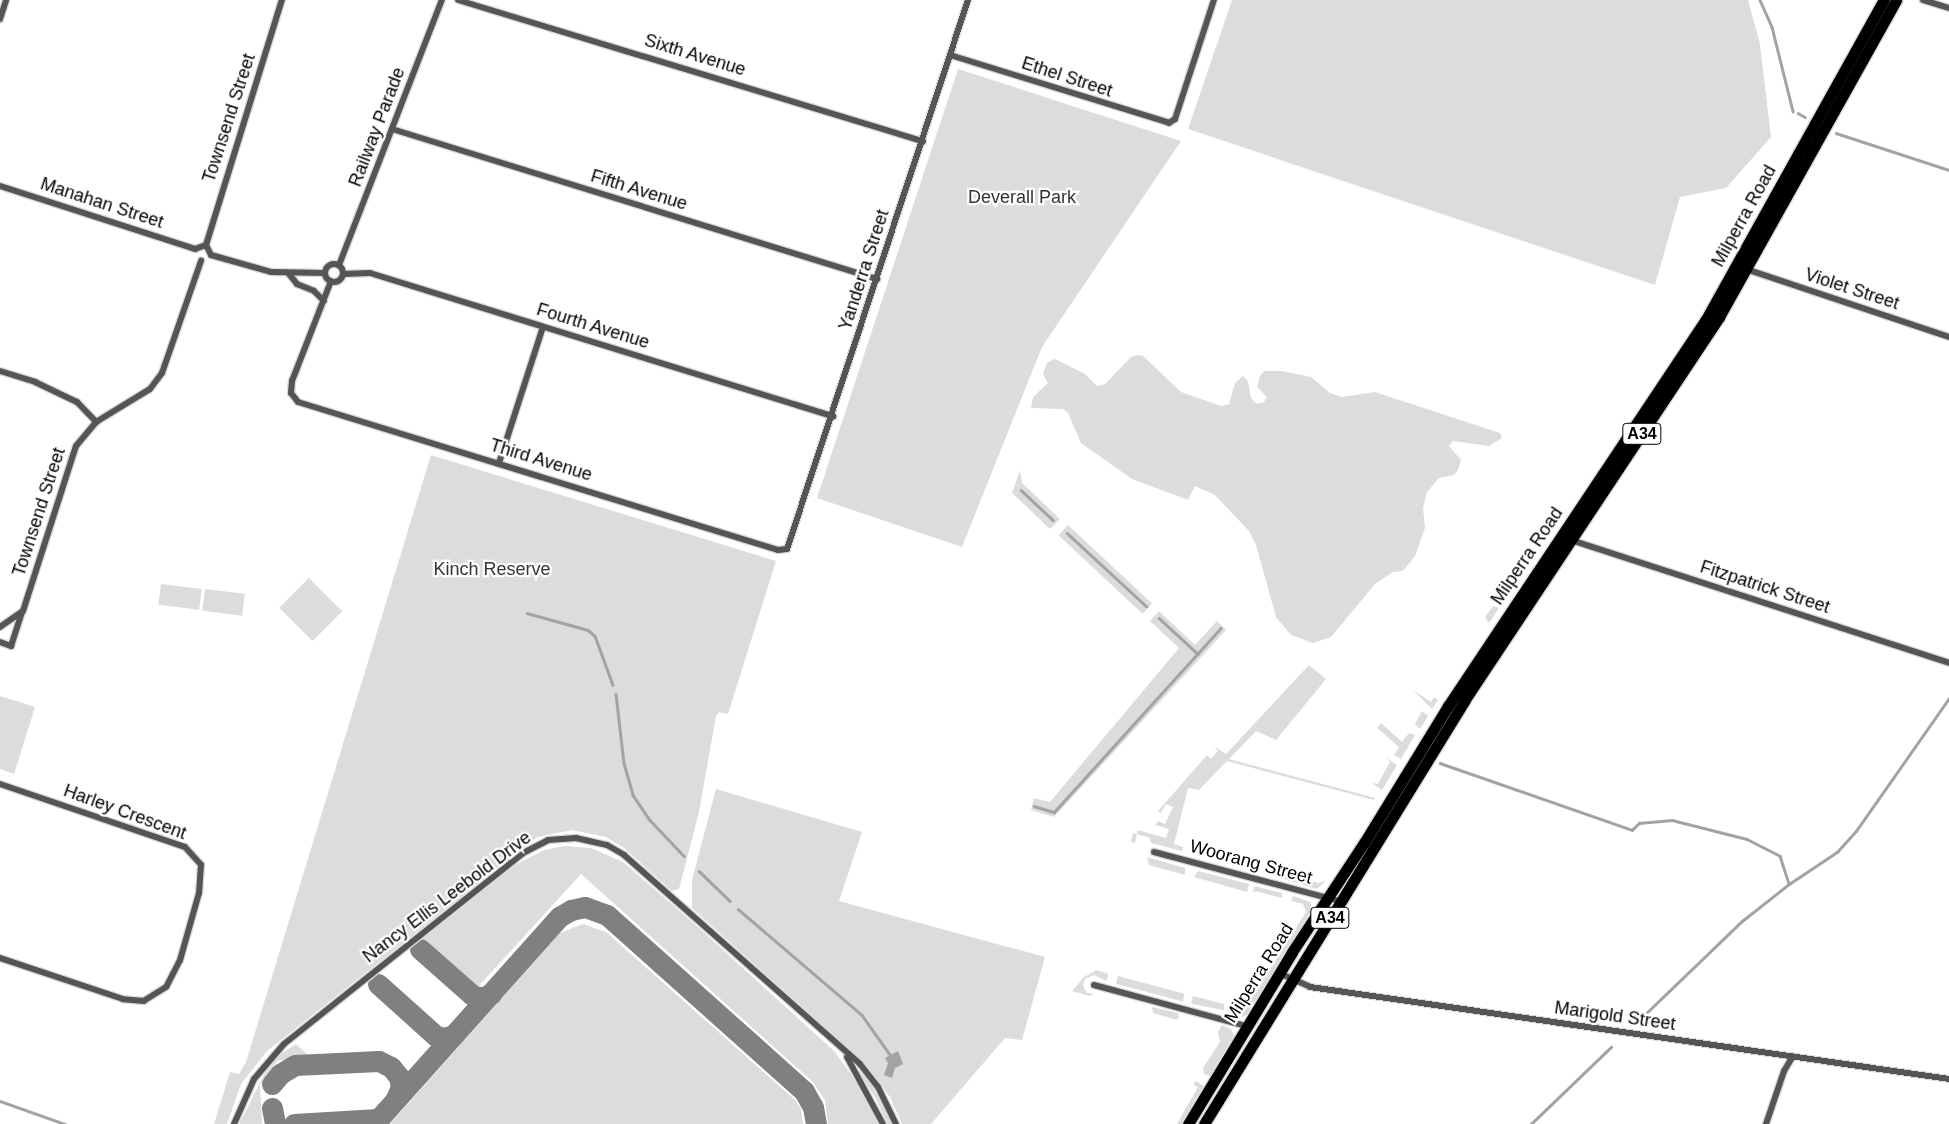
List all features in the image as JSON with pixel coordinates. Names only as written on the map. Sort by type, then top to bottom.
[{"type":"highway","name":"Milperra Road","points":[[1204,1124],[1292,980],[1335,899],[1450,703],[1705,321],[1884,0]]},
{"type":"highway","name":"Milperra Road","points":[[1188,1124],[1279,973],[1335,899],[1571,540],[1682,376],[1746,269],[1896,0]]},
{"type":"street","points":[[0,19],[6,0]]},
{"type":"street","name":"Townsend Street","points":[[206,244],[281,0]]},
{"type":"street","name":"Railway Parade","points":[[339,265],[442,0]]},
{"type":"street","name":"Sixth Avenue","points":[[458,0],[922,141]]},
{"type":"street","name":"Yanderra Street","points":[[787,549],[833,416],[968,0]]},
{"type":"street","name":"Ethel Street","points":[[950,56],[1161,122],[1170,123],[1175,119],[1214,0]]},
{"type":"street","points":[[1923,0],[1949,8]]},
{"type":"street","name":"Fifth Avenue","points":[[392,129],[877,279]]},
{"type":"street","name":"Manahan Street","points":[[0,186],[195,250]]},
{"type":"street","points":[[211,255],[206,244],[195,250],[196,258],[201,261],[211,255],[260,270],[289,274],[325,273]]},
{"type":"street","name":"Townsend Street","points":[[0,642],[11,646],[64,476],[76,446],[96,422],[150,389],[162,373],[201,261]]},
{"type":"street","points":[[325,273],[331,264],[339,265],[343,274],[339,280],[331,281]]},
{"type":"street","name":"Violet Street","points":[[1746,269],[1949,337]]},
{"type":"street","points":[[325,273],[331,281]]},
{"type":"street","name":"Fourth Avenue","points":[[343,274],[370,273],[833,416]]},
{"type":"street","points":[[289,274],[296,284],[314,291],[324,300],[331,281]]},
{"type":"street","name":"Third Avenue","points":[[324,300],[292,381],[291,392],[302,403],[778,550],[787,549]]},
{"type":"street","points":[[499,463],[543,327]]},
{"type":"street","points":[[0,371],[35,382],[77,402],[96,422]]},
{"type":"street","name":"Fitzpatrick Street","points":[[1571,540],[1949,663]]},
{"type":"street","points":[[0,627],[23,611]]},
{"type":"street","name":"Harley Crescent","points":[[0,784],[185,847],[201,865],[199,893],[180,960],[166,987],[144,1001],[123,999],[0,958]]},
{"type":"street","name":"Nancy Ellis Leebold Drive","points":[[234,1124],[254,1079],[284,1044],[523,853],[554,839],[587,839],[616,850],[870,1075],[896,1124]]},
{"type":"street","name":"Woorang Street","points":[[1154,852],[1335,899]]},
{"type":"street","name":"Marigold Street","points":[[1279,973],[1310,987],[1949,1080]]},
{"type":"street","points":[[1094,985],[1246,1026]]},
{"type":"street","name":"Nancy Ellis Leebold Drive","points":[[846,1055],[883,1124]]},
{"type":"street","points":[[1766,1124],[1784,1071],[1793,1056]]},
{"type":"green space","points":[[1232,0],[1748,0],[1760,44],[1771,137],[1726,188],[1680,197],[1655,285],[1188,129]]},
{"type":"green space","name":"Deverall Park","points":[[958,69],[1181,141],[1042,347],[962,547],[817,498]]},
{"type":"green space","points":[[1143,356],[1181,392],[1221,406],[1229,404],[1235,383],[1243,376],[1248,381],[1251,398],[1257,404],[1264,402],[1267,397],[1257,387],[1260,376],[1264,371],[1282,371],[1311,377],[1330,393],[1342,397],[1375,392],[1500,433],[1502,438],[1489,446],[1453,441],[1449,446],[1461,460],[1458,470],[1454,475],[1439,478],[1427,492],[1423,508],[1425,528],[1415,556],[1403,571],[1393,572],[1375,584],[1331,637],[1313,643],[1291,635],[1276,617],[1256,545],[1249,531],[1215,495],[1195,486],[1188,500],[1132,479],[1081,443],[1068,413],[1063,409],[1031,408],[1033,397],[1048,383],[1043,374],[1047,363],[1055,359],[1085,374],[1097,386],[1105,384],[1131,357]]},
{"type":"green space","name":"Kinch Reserve","points":[[431,455],[776,561],[728,714],[719,712],[716,716],[699,812],[679,889],[672,891],[624,848],[606,837],[572,830],[537,837],[267,1051],[241,1084],[227,1124],[214,1124],[230,1072],[239,1074],[246,1062]]},
{"type":"green space","points":[[1020,470],[1022,483],[1060,519],[1050,529],[1012,493]]},
{"type":"green space","points":[[1068,525],[1152,603],[1143,614],[1058,535]]},
{"type":"green space","points":[[309,578],[342,611],[313,641],[279,608]]},
{"type":"green space","points":[[161,584],[202,589],[199,610],[158,605]]},
{"type":"green space","points":[[205,589],[245,594],[242,616],[202,611]]},
{"type":"green space","points":[[1493,606],[1499,608],[1489,623],[1485,617]]},
{"type":"green space","points":[[1159,611],[1195,645],[1217,621],[1226,630],[1054,817],[1031,810],[1034,798],[1050,802],[1179,648],[1150,621]]},
{"type":"green space","points":[[1309,665],[1326,679],[1276,740],[1256,731],[1229,759],[1375,798],[1374,800],[1227,761],[1199,790],[1188,788],[1174,844],[1183,847],[1182,851],[1151,843],[1150,838],[1137,834],[1138,830],[1166,838],[1169,829],[1155,825],[1158,821],[1165,824],[1173,807],[1166,804],[1161,813],[1158,811],[1207,755],[1211,759],[1218,751],[1214,746],[1226,754]]},
{"type":"green space","points":[[1413,690],[1431,702],[1434,697],[1438,700],[1432,709]]},
{"type":"green space","points":[[0,696],[35,707],[14,774],[0,769]]},
{"type":"green space","points":[[1422,711],[1428,716],[1420,729],[1415,724]]},
{"type":"green space","points":[[1381,723],[1402,742],[1409,733],[1415,735],[1401,759],[1394,755],[1399,747],[1377,728]]},
{"type":"green space","points":[[1387,758],[1397,765],[1382,790],[1372,783],[1378,784],[1390,762]]},
{"type":"green space","points":[[716,789],[862,832],[839,901],[1045,957],[1022,1040],[1005,1038],[931,1124],[902,1124],[890,1097],[865,1064],[692,908],[692,880]]},
{"type":"green space","points":[[1133,833],[1137,834],[1135,843],[1131,842]]},
{"type":"green space","points":[[565,846],[591,848],[623,862],[689,919],[834,1051],[859,1085],[878,1124],[828,1124],[825,1100],[813,1082],[581,874],[475,990],[470,989],[418,942],[515,865],[544,850]]},
{"type":"green space","points":[[1147,857],[1185,868],[1185,875],[1149,865]]},
{"type":"green space","points":[[1198,871],[1249,884],[1247,892],[1194,877]]},
{"type":"green space","points":[[1284,874],[1318,883],[1326,881],[1317,889],[1284,879]]},
{"type":"green space","points":[[1254,886],[1282,893],[1282,898],[1255,891],[1253,893]]},
{"type":"green space","points":[[1293,896],[1311,902],[1311,912],[1249,1013],[1243,1017],[1230,1014],[1231,1009],[1245,1009],[1306,912],[1303,904],[1291,901]]},
{"type":"green space","points":[[583,924],[606,932],[795,1100],[801,1109],[803,1124],[390,1124],[560,933]]},
{"type":"green space","points":[[1097,970],[1108,974],[1108,977],[1106,981],[1094,975],[1085,979],[1083,986],[1087,993],[1093,993],[1090,996],[1072,991],[1084,977]]},
{"type":"green space","points":[[1118,976],[1185,994],[1183,1002],[1116,984]]},
{"type":"green space","points":[[1193,996],[1224,1004],[1224,1010],[1191,1004]]},
{"type":"green space","points":[[1152,1007],[1178,1013],[1179,1017],[1177,1020],[1153,1013]]},
{"type":"green space","points":[[1222,1025],[1231,1029],[1234,1036],[1210,1076],[1204,1074],[1203,1068],[1220,1042],[1218,1032]]},
{"type":"green space","points":[[296,1044],[308,1055],[302,1060],[278,1060],[260,1085],[262,1124],[239,1124],[264,1075],[281,1054]]},
{"type":"green space","points":[[854,1065],[871,1083],[893,1124],[887,1124],[876,1099]]},
{"type":"green space","points":[[1196,1081],[1204,1086],[1182,1124],[1177,1124],[1198,1087],[1193,1085]]},
{"type":"shaded area","points":[[898,1051],[903,1064],[895,1068],[892,1078],[884,1075],[888,1063],[885,1058]]},
{"type":"waterway","points":[[1760,0],[1772,27],[1793,111]]},
{"type":"waterway","points":[[1798,113],[1805,117]]},
{"type":"waterway","points":[[1836,133],[1949,170]]},
{"type":"waterway","points":[[1021,490],[1053,520]]},
{"type":"waterway","points":[[1067,533],[1146,606]]},
{"type":"waterway","points":[[527,613],[588,630],[595,636],[613,685]]},
{"type":"waterway","points":[[1159,618],[1198,654]]},
{"type":"waterway","points":[[1034,806],[1054,812],[1221,628]]},
{"type":"waterway","points":[[616,694],[624,763],[633,795],[649,819],[684,856]]},
{"type":"waterway","points":[[1637,1022],[1742,921],[1789,884],[1837,852],[1856,831],[1949,698]]},
{"type":"waterway","points":[[1440,763],[1632,830],[1639,823],[1672,820],[1747,839],[1780,856],[1789,884]]},
{"type":"waterway","points":[[699,871],[730,901]]},
{"type":"waterway","points":[[738,909],[862,1015],[891,1056]]},
{"type":"waterway","points":[[1531,1124],[1611,1047]]},
{"type":"waterway","points":[[0,1101],[65,1124]]},
{"type":"taxiway","points":[[374,1124],[559,917],[571,910],[585,907],[607,915],[804,1091],[813,1107],[816,1124]]},
{"type":"taxiway","points":[[420,949],[472,995],[481,998],[491,994]]},
{"type":"taxiway","points":[[378,984],[436,1036],[444,1038],[454,1035]]},
{"type":"taxiway","points":[[272,1084],[280,1074],[295,1065],[379,1061],[391,1067],[399,1077],[401,1087],[396,1099]]},
{"type":"taxiway","points":[[272,1108],[275,1124]]},
{"type":"taxiway","points":[[294,1124],[378,1119]]}]
